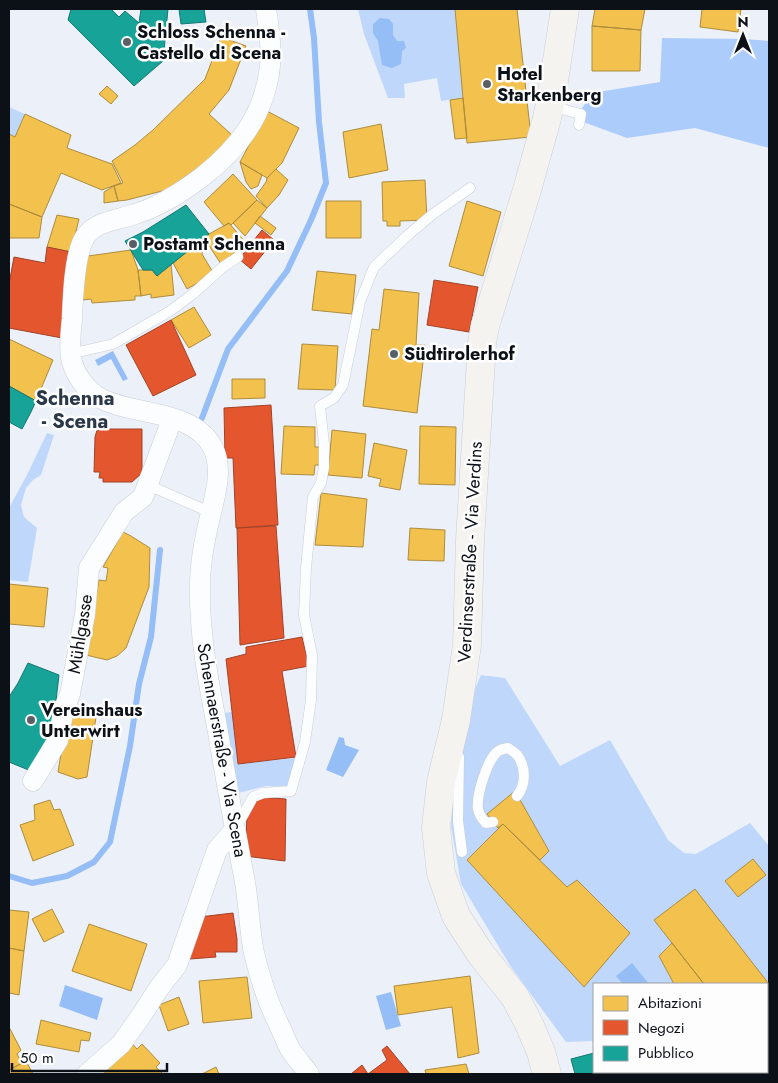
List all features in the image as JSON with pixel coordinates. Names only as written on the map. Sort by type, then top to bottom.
[{"type":"street","points":[[180,421],[122,406],[98,397],[83,383],[74,368],[70,354],[77,261],[82,242],[89,231],[99,224],[137,214],[162,203],[187,188],[219,164],[236,147],[251,126],[260,107],[267,83],[270,64],[270,34],[266,9]]},
{"type":"street","name":"Verdinserstraße - Via Verdins","points":[[547,1074],[541,1052],[515,997],[480,953],[456,916],[441,873],[436,828],[441,782],[456,720],[467,645],[470,540],[482,343],[485,326],[527,190],[551,100],[565,9]]},
{"type":"street","name":"Schennaerstraße - Via Scena","points":[[180,421],[198,431],[207,439],[213,447],[218,466],[212,513],[203,554],[200,604],[206,666],[245,885],[254,951],[269,1002],[290,1048],[309,1074]]},
{"type":"street","name":"Mühlgasse","points":[[33,781],[58,740],[64,709],[70,694],[85,614],[89,568],[124,512],[145,492],[168,430],[180,421]]},
{"type":"street","points":[[88,1074],[121,1044],[177,965],[217,850],[235,830]]},
{"type":"lane","points":[[551,100],[566,110],[581,114],[579,125]]},
{"type":"lane","points":[[235,830],[253,797],[263,793],[291,791],[305,742],[311,700],[312,655],[304,615],[304,596],[313,497],[321,483],[324,467],[324,444],[320,406],[334,398],[343,385],[360,302],[374,267],[433,214],[470,188]]},
{"type":"lane","points":[[70,354],[113,344],[170,312],[223,267],[238,257]]},
{"type":"lane","points":[[145,492],[157,489],[212,513]]},
{"type":"lane","points":[[494,822],[486,822],[481,817],[478,808],[485,771],[490,759],[498,750],[508,748],[518,755],[525,777],[522,790],[518,796]]},
{"type":"lane","points":[[459,757],[458,821],[462,852]]},
{"type":"shaded area","points":[[358,9],[455,9],[463,98],[441,101],[437,78],[404,84],[405,98],[388,98],[364,34]]},
{"type":"shaded area","points":[[380,18],[389,19],[393,24],[393,35],[397,41],[404,41],[406,48],[402,51],[401,64],[392,68],[382,65],[378,41],[373,33],[373,24]]},
{"type":"shaded area","points":[[662,38],[769,41],[769,148],[695,128],[627,138],[575,119],[592,93],[660,82]]},
{"type":"shaded area","points":[[9,107],[25,114],[15,137],[9,134]]},
{"type":"shaded area","points":[[113,351],[128,379],[123,381],[111,359],[98,366],[95,360]]},
{"type":"shaded area","points":[[47,433],[54,435],[41,475],[26,488],[21,505],[24,517],[37,528],[28,582],[9,580],[9,508]]},
{"type":"shaded area","points":[[481,675],[505,678],[560,766],[610,740],[668,840],[684,853],[696,854],[750,823],[769,846],[769,1074],[652,1073],[768,1073],[768,983],[593,983],[593,1041],[566,1042],[511,967],[461,884],[451,826],[452,771],[466,710]]},
{"type":"shaded area","points":[[232,712],[238,764],[296,758],[288,787],[266,786],[238,793],[224,713]]},
{"type":"shaded area","points":[[339,737],[344,738],[345,745],[359,750],[343,777],[326,770]]},
{"type":"shaded area","points":[[632,963],[648,983],[622,983],[616,976]]},
{"type":"shaded area","points":[[65,985],[103,998],[97,1020],[59,1006]]},
{"type":"shaded area","points":[[391,992],[401,1026],[386,1030],[376,996]]},
{"type":"building: Abitazioni","points":[[455,9],[517,9],[531,137],[467,143]]},
{"type":"building: Abitazioni","points":[[595,9],[645,9],[641,30],[592,26]]},
{"type":"building: Abitazioni","points":[[702,9],[741,9],[738,32],[700,27]]},
{"type":"building: Abitazioni","points":[[592,26],[641,30],[640,71],[592,71]]},
{"type":"building: Abitazioni","points":[[221,37],[246,46],[229,90],[209,114],[233,136],[202,165],[166,190],[118,201],[114,186],[123,183],[112,161],[153,130],[205,79]]},
{"type":"building: Abitazioni","points":[[107,86],[118,96],[111,104],[99,94]]},
{"type":"building: Abitazioni","points":[[463,98],[467,138],[455,139],[450,100]]},
{"type":"building: Abitazioni","points":[[267,111],[299,128],[282,163],[267,178],[240,162]]},
{"type":"building: Abitazioni","points":[[25,114],[71,135],[67,148],[112,164],[121,183],[102,190],[61,173],[42,217],[9,204],[9,134],[15,137]]},
{"type":"building: Abitazioni","points":[[381,124],[388,170],[349,178],[343,132]]},
{"type":"building: Abitazioni","points":[[240,162],[262,175],[258,186],[251,189],[246,182]]},
{"type":"building: Abitazioni","points":[[276,169],[288,180],[279,195],[267,208],[256,196],[267,178]]},
{"type":"building: Abitazioni","points":[[233,174],[257,200],[231,225],[229,223],[224,226],[204,202]]},
{"type":"building: Abitazioni","points":[[425,180],[427,220],[400,221],[400,226],[387,226],[387,221],[383,221],[382,182]]},
{"type":"building: Abitazioni","points":[[114,186],[118,201],[104,203],[104,192]]},
{"type":"building: Abitazioni","points":[[257,200],[267,208],[245,236],[233,223]]},
{"type":"building: Abitazioni","points":[[326,201],[361,201],[361,238],[326,238]]},
{"type":"building: Abitazioni","points":[[467,201],[501,212],[483,276],[449,266]]},
{"type":"building: Abitazioni","points":[[9,204],[42,217],[39,238],[9,238]]},
{"type":"building: Abitazioni","points":[[57,215],[79,219],[71,252],[47,247]]},
{"type":"building: Abitazioni","points":[[260,216],[276,228],[271,235],[255,223]]},
{"type":"building: Abitazioni","points":[[229,223],[246,243],[221,264],[204,238]]},
{"type":"building: Abitazioni","points":[[200,241],[204,248],[202,254],[214,274],[187,289],[173,263]]},
{"type":"building: Abitazioni","points":[[131,250],[138,270],[141,296],[135,296],[135,300],[92,303],[91,299],[83,300],[81,257]]},
{"type":"building: Abitazioni","points":[[171,264],[174,295],[151,298],[151,294],[141,296],[138,270],[152,270],[157,276]]},
{"type":"building: Abitazioni","points":[[317,271],[356,275],[352,314],[312,310]]},
{"type":"building: Abitazioni","points":[[384,289],[419,293],[416,345],[425,345],[417,413],[363,406],[372,329],[379,330]]},
{"type":"building: Abitazioni","points":[[194,307],[211,335],[189,348],[171,320]]},
{"type":"building: Abitazioni","points":[[9,339],[53,360],[36,401],[9,386]]},
{"type":"building: Abitazioni","points":[[302,344],[338,346],[335,390],[298,389]]},
{"type":"building: Abitazioni","points":[[232,379],[265,379],[265,398],[232,399]]},
{"type":"building: Abitazioni","points":[[284,426],[315,427],[315,447],[321,447],[320,465],[315,465],[314,475],[281,474]]},
{"type":"building: Abitazioni","points":[[420,426],[456,427],[455,485],[419,484]]},
{"type":"building: Abitazioni","points":[[332,430],[366,434],[362,478],[328,475]]},
{"type":"building: Abitazioni","points":[[374,443],[407,450],[400,490],[379,486],[381,479],[368,476]]},
{"type":"building: Abitazioni","points":[[321,493],[367,499],[363,547],[315,545]]},
{"type":"building: Abitazioni","points":[[410,528],[445,530],[444,561],[408,560]]},
{"type":"building: Abitazioni","points":[[123,532],[150,548],[149,587],[126,648],[117,656],[107,660],[86,655],[99,580],[106,581],[108,568],[103,567]]},
{"type":"building: Abitazioni","points":[[9,584],[48,588],[44,627],[9,624]]},
{"type":"building: Abitazioni","points":[[68,712],[96,717],[87,777],[78,779],[58,772]]},
{"type":"building: Abitazioni","points":[[515,791],[549,851],[540,860],[503,824],[498,828],[487,814]]},
{"type":"building: Abitazioni","points":[[50,800],[54,810],[60,809],[74,845],[33,861],[20,825],[35,820],[34,805]]},
{"type":"building: Abitazioni","points":[[503,824],[567,887],[577,880],[630,933],[584,987],[467,860]]},
{"type":"building: Abitazioni","points":[[753,859],[766,875],[738,897],[725,881]]},
{"type":"building: Abitazioni","points":[[695,889],[769,984],[769,1002],[768,983],[703,983],[654,920]]},
{"type":"building: Abitazioni","points":[[52,909],[64,932],[44,942],[32,919]]},
{"type":"building: Abitazioni","points":[[9,910],[29,912],[24,951],[9,948]]},
{"type":"building: Abitazioni","points":[[89,924],[147,944],[131,991],[72,971]]},
{"type":"building: Abitazioni","points":[[672,943],[703,983],[673,983],[659,956]]},
{"type":"building: Abitazioni","points":[[9,948],[24,951],[19,995],[9,993]]},
{"type":"building: Abitazioni","points":[[470,976],[479,1053],[458,1058],[452,1007],[398,1015],[394,986]]},
{"type":"building: Abitazioni","points":[[247,977],[252,1018],[203,1023],[199,981]]},
{"type":"building: Abitazioni","points":[[179,997],[189,1024],[168,1031],[159,1005]]},
{"type":"building: Abitazioni","points":[[41,1020],[91,1033],[89,1041],[81,1040],[79,1052],[36,1044]]},
{"type":"building: Abitazioni","points":[[9,1027],[21,1050],[17,1054],[22,1063],[9,1070]]},
{"type":"building: Abitazioni","points":[[769,1037],[769,1074],[759,1074],[768,1073]]},
{"type":"building: Abitazioni","points":[[128,1039],[137,1049],[142,1044],[160,1063],[156,1067],[163,1074],[90,1074]]},
{"type":"building: Abitazioni","points":[[26,1061],[33,1074],[9,1074],[9,1070]]},
{"type":"building: Abitazioni","points":[[466,1064],[469,1074],[426,1074],[425,1070]]},
{"type":"building: Abitazioni","points":[[216,1067],[219,1074],[202,1074]]},
{"type":"building: Negozi","points":[[262,230],[274,240],[251,269],[239,259]]},
{"type":"building: Negozi","points":[[47,247],[71,252],[62,338],[9,328],[9,284],[14,257],[45,263]]},
{"type":"building: Negozi","points":[[434,280],[478,287],[469,332],[427,325]]},
{"type":"building: Negozi","points":[[171,320],[196,375],[153,396],[126,345]]},
{"type":"building: Negozi","points":[[271,405],[278,525],[236,528],[233,458],[225,458],[224,408]]},
{"type":"building: Negozi","points":[[142,429],[142,473],[132,482],[103,482],[103,478],[99,478],[100,472],[94,472],[95,437],[97,430]]},
{"type":"building: Negozi","points":[[276,526],[284,638],[240,645],[237,528]]},
{"type":"building: Negozi","points":[[302,637],[309,666],[282,671],[296,757],[238,764],[226,659],[246,654],[246,647]]},
{"type":"building: Negozi","points":[[258,797],[286,799],[285,861],[245,856],[247,817]]},
{"type":"building: Negozi","points":[[233,913],[237,952],[215,952],[216,957],[190,959],[199,917]]},
{"type":"building: Negozi","points":[[387,1046],[410,1074],[368,1074],[387,1060],[382,1050]]},
{"type":"building: Negozi","points":[[362,1065],[368,1074],[351,1074]]},
{"type":"building: Pubblico","name":"Schloss Schenna - Castello di Scena","points":[[71,9],[111,9],[119,17],[125,11],[139,23],[141,9],[168,9],[163,61],[134,86],[68,20]]},
{"type":"building: Pubblico","name":"Schloss Schenna - Castello di Scena","points":[[179,9],[204,9],[206,22],[181,24]]},
{"type":"building: Pubblico","points":[[186,205],[209,234],[157,276],[152,270],[143,270],[125,241]]},
{"type":"building: Pubblico","points":[[9,386],[36,401],[22,429],[9,422]]},
{"type":"building: Pubblico","name":"Vereinshaus Unterwirt","points":[[28,663],[59,675],[51,743],[31,771],[9,762],[9,697]]},
{"type":"building: Pubblico","points":[[593,1053],[593,1073],[634,1074],[575,1074],[571,1059]]},
{"type":"waterway","points":[[202,418],[228,349],[287,271],[326,183],[310,9]]},
{"type":"waterway","points":[[9,876],[32,883],[67,876],[94,862],[110,842],[130,746],[139,684],[151,637],[160,550]]},
{"type":"place","name":"Schloss Schenna - Castello di Scena","points":[[127,42]]},
{"type":"place","name":"Hotel Starkenberg","points":[[487,84]]},
{"type":"place","name":"Postamt Schenna","points":[[133,244]]},
{"type":"place","name":"Südtirolerhof","points":[[394,354]]},
{"type":"place","name":"Vereinshaus Unterwirt","points":[[31,720]]},
{"type":"district","name":"Schenna - Scena","points":[[75,410]]}]
